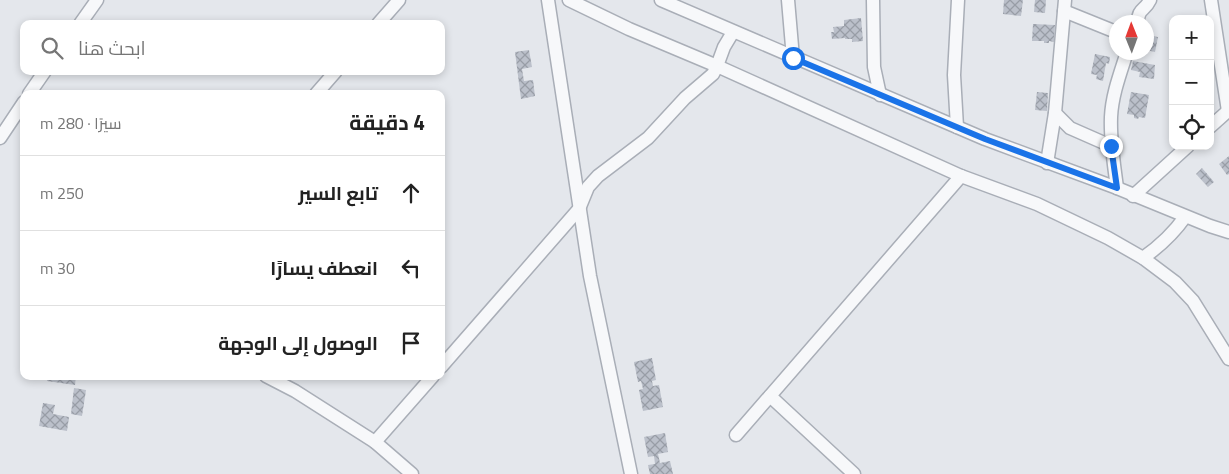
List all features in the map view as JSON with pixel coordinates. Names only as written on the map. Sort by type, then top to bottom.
[{"type":"street","points":[[83,20],[97,0]]},
{"type":"street","points":[[382,20],[399,0]]},
{"type":"street","points":[[548,0],[590,276],[631,474]]},
{"type":"street","points":[[569,0],[629,29],[717,66],[961,176],[1037,204],[1108,238],[1143,258],[1175,282],[1193,301],[1229,359]]},
{"type":"street","points":[[660,0],[957,127],[1047,163],[1117,188],[1185,217],[1229,232]]},
{"type":"street","points":[[788,0],[793,58]]},
{"type":"street","points":[[873,0],[874,67],[880,95]]},
{"type":"street","points":[[957,127],[954,75],[958,0]]},
{"type":"street","points":[[1138,15],[1140,10],[1146,7],[1150,0]]},
{"type":"street","points":[[1211,0],[1228,110],[1214,123]]},
{"type":"street","points":[[1047,163],[1055,113],[1065,6],[1109,28]]},
{"type":"street","points":[[445,361],[579,209],[588,187],[598,176],[648,138],[685,98],[713,74],[724,47],[734,32]]},
{"type":"street","points":[[1117,188],[1111,146],[1111,116],[1115,91],[1125,60]]},
{"type":"street","points":[[32,90],[42,75]]},
{"type":"street","points":[[319,90],[333,75]]},
{"type":"street","points":[[0,138],[20,108]]},
{"type":"street","points":[[1055,113],[1070,128],[1111,146]]},
{"type":"street","points":[[1133,196],[1184,150]]},
{"type":"street","points":[[736,435],[961,176]]},
{"type":"street","points":[[1143,258],[1166,240],[1185,217]]},
{"type":"street","points":[[274,380],[296,391],[375,442],[412,474]]},
{"type":"street","points":[[375,442],[429,380]]},
{"type":"street","points":[[770,396],[854,474]]},
{"type":"building","points":[[1004,0],[1023,0],[1021,16],[1003,14]]},
{"type":"building","points":[[1035,0],[1046,0],[1045,13],[1034,12]]},
{"type":"building","points":[[861,18],[863,41],[852,42],[852,39],[845,38],[832,39],[831,32],[834,32],[833,27],[844,26],[844,20]]},
{"type":"building","points":[[1033,24],[1055,25],[1054,42],[1032,41]]},
{"type":"building","points":[[1154,36],[1158,37],[1154,52]]},
{"type":"building","points":[[529,50],[532,67],[522,69],[524,81],[533,80],[535,96],[521,99],[515,52]]},
{"type":"building","points":[[1095,54],[1109,57],[1109,64],[1106,63],[1103,81],[1096,79],[1097,75],[1091,74]]},
{"type":"building","points":[[1133,61],[1155,65],[1154,79],[1139,77],[1140,72],[1131,70]]},
{"type":"building","points":[[1037,92],[1048,93],[1047,111],[1035,110]]},
{"type":"building","points":[[1131,92],[1149,95],[1145,118],[1139,117],[1138,119],[1134,118],[1134,115],[1127,114]]},
{"type":"building","points":[[1229,156],[1229,174],[1227,175],[1219,164]]},
{"type":"building","points":[[1202,168],[1214,182],[1208,187],[1196,174]]},
{"type":"building","points":[[652,358],[656,380],[652,381],[653,386],[659,385],[663,407],[643,411],[639,390],[643,389],[641,381],[638,382],[634,362]]},
{"type":"building","points":[[47,380],[76,380],[75,385]]},
{"type":"building","points":[[74,388],[86,390],[82,416],[71,414]]},
{"type":"building","points":[[43,403],[55,405],[53,414],[69,417],[67,431],[39,426]]},
{"type":"building","points":[[665,433],[668,452],[658,454],[660,463],[670,461],[673,474],[650,474],[648,465],[655,464],[654,456],[648,457],[644,437]]},
{"type":"route","points":[[793,58],[985,139],[1117,188],[1111,146]]}]
